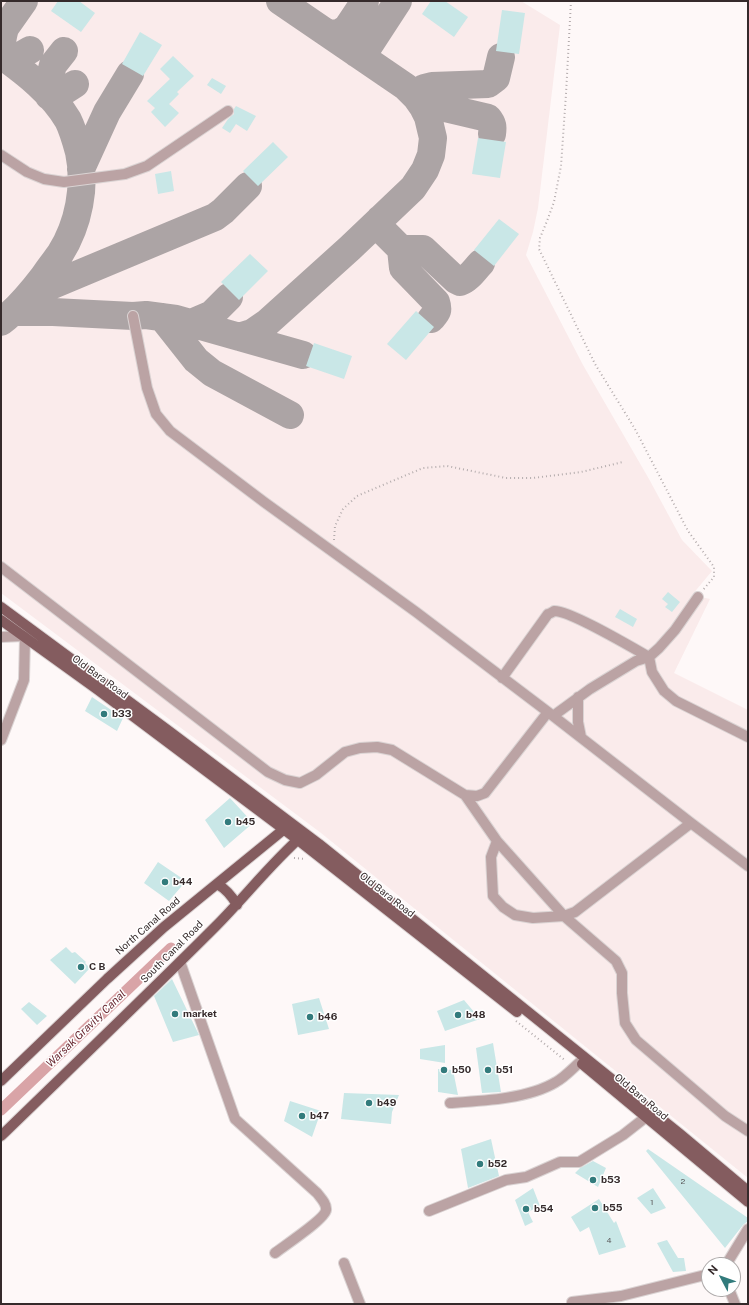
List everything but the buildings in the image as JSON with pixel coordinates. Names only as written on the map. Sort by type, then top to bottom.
[{"type":"main road","points":[[1,607],[101,686],[294,825],[301,837],[649,1115],[748,1191]]},
{"type":"main road","name":"Old Bara Road","points":[[1,620],[101,686],[283,830],[301,837],[580,1062],[649,1115],[748,1202]]},
{"type":"main road","name":"North Canal Road","points":[[1,1081],[107,979],[164,927],[283,830],[294,825]]},
{"type":"main road","name":"South Canal Road","points":[[1,1136],[180,962],[237,905],[280,857],[301,837]]},
{"type":"main road","points":[[217,884],[231,895],[237,905]]},
{"type":"street","points":[[1,155],[27,172],[44,179],[64,182],[125,174],[147,166],[228,112]]},
{"type":"street","points":[[133,316],[147,388],[156,414],[170,431],[551,714],[748,866]]},
{"type":"street","points":[[1,567],[268,772],[285,780],[300,783],[316,775],[345,752],[360,748],[377,747],[392,750],[466,795],[497,841],[564,916],[616,961],[622,973],[625,1023],[636,1040],[725,1116],[748,1131]]},
{"type":"street","points":[[466,795],[477,796],[485,793],[551,714],[636,661],[649,657],[659,648],[674,630],[698,597]]},
{"type":"street","points":[[502,678],[548,614],[553,611],[563,613],[584,622],[649,657]]},
{"type":"street","points":[[1,637],[24,636],[24,680],[1,740]]},
{"type":"street","points":[[649,657],[652,672],[664,691],[676,700],[748,737]]},
{"type":"street","points":[[578,698],[578,722],[581,737]]},
{"type":"street","points":[[497,841],[491,857],[494,896],[503,907],[516,915],[533,918],[564,916],[575,912],[691,823]]},
{"type":"street","points":[[180,962],[235,1119],[317,1193],[326,1207],[324,1214],[304,1232],[275,1253]]},
{"type":"street","points":[[450,1103],[477,1102],[520,1096],[540,1090],[556,1082],[580,1062]]},
{"type":"street","points":[[429,1211],[506,1180],[526,1177],[560,1162],[579,1162],[623,1134],[649,1115]]},
{"type":"street","points":[[731,1257],[748,1229]]},
{"type":"street","points":[[344,1263],[360,1304]]},
{"type":"street","points":[[572,1302],[621,1296],[701,1276]]},
{"type":"path","points":[[571,1],[561,166],[554,202],[548,221],[540,238],[539,249],[595,364],[635,429],[688,531],[714,567],[714,577],[698,597]]},
{"type":"path","points":[[333,552],[335,526],[343,509],[357,496],[423,468],[447,466],[506,478],[533,478],[581,472],[624,462]]},
{"type":"path","points":[[280,857],[304,858],[310,863]]},
{"type":"path","points":[[512,1018],[568,1062]]},
{"type":"shaded area","points":[[1,1],[521,1],[560,25],[538,208],[526,255],[583,365],[649,479],[682,540],[712,571],[692,595],[710,599],[674,673],[748,710],[748,1178],[321,833],[1,593]]},
{"type":"waterway","name":"Warsak Gravity Canal","points":[[1,1110],[171,948]]},
{"type":"taxiway","points":[[1,31],[5,28],[24,1]]},
{"type":"taxiway","points":[[239,337],[252,333],[268,322],[350,248],[413,188],[425,170],[431,155],[433,138],[428,117],[416,97],[406,87],[280,1]]},
{"type":"taxiway","points":[[329,34],[339,33],[347,28],[365,1]]},
{"type":"taxiway","points":[[356,53],[368,47],[398,1]]},
{"type":"taxiway","points":[[5,28],[2,43],[6,58],[18,57],[30,50]]},
{"type":"taxiway","points":[[64,51],[53,65],[48,84],[49,96],[61,93],[75,84]]},
{"type":"taxiway","points":[[1,55],[29,76],[62,110],[73,132],[79,152],[82,178],[76,218],[67,242],[34,289],[19,306],[1,322]]},
{"type":"taxiway","points":[[416,97],[424,88],[432,86],[488,84],[496,78],[501,57]]},
{"type":"taxiway","points":[[81,169],[107,112],[130,74]]},
{"type":"taxiway","points":[[420,102],[488,118],[491,122],[492,134]]},
{"type":"taxiway","points":[[31,294],[215,217],[248,186]]},
{"type":"taxiway","points":[[380,219],[383,231],[401,249],[423,249],[460,282],[469,276],[481,263]]},
{"type":"taxiway","points":[[401,249],[403,268],[436,302],[437,311],[431,319]]},
{"type":"taxiway","points":[[191,323],[212,314],[229,297]]},
{"type":"taxiway","points":[[14,312],[53,312],[133,316],[146,315],[176,319],[303,355]]},
{"type":"taxiway","points":[[162,317],[196,360],[212,373],[290,415]]},
{"type":"place","name":"b33","points":[[104,714]]},
{"type":"place","name":"b45","points":[[228,822]]},
{"type":"place","name":"b44","points":[[165,882]]},
{"type":"place","name":"C B","points":[[81,967]]},
{"type":"place","name":"market","points":[[175,1014]]},
{"type":"place","name":"b48","points":[[458,1015]]},
{"type":"place","name":"b46","points":[[310,1017]]},
{"type":"place","name":"b50","points":[[444,1070]]},
{"type":"place","name":"b51","points":[[488,1070]]},
{"type":"place","name":"b49","points":[[369,1103]]},
{"type":"place","name":"b47","points":[[302,1116]]},
{"type":"place","name":"b52","points":[[480,1164]]},
{"type":"place","name":"b53","points":[[593,1180]]},
{"type":"place","name":"b55","points":[[595,1208]]},
{"type":"place","name":"b54","points":[[526,1209]]}]
